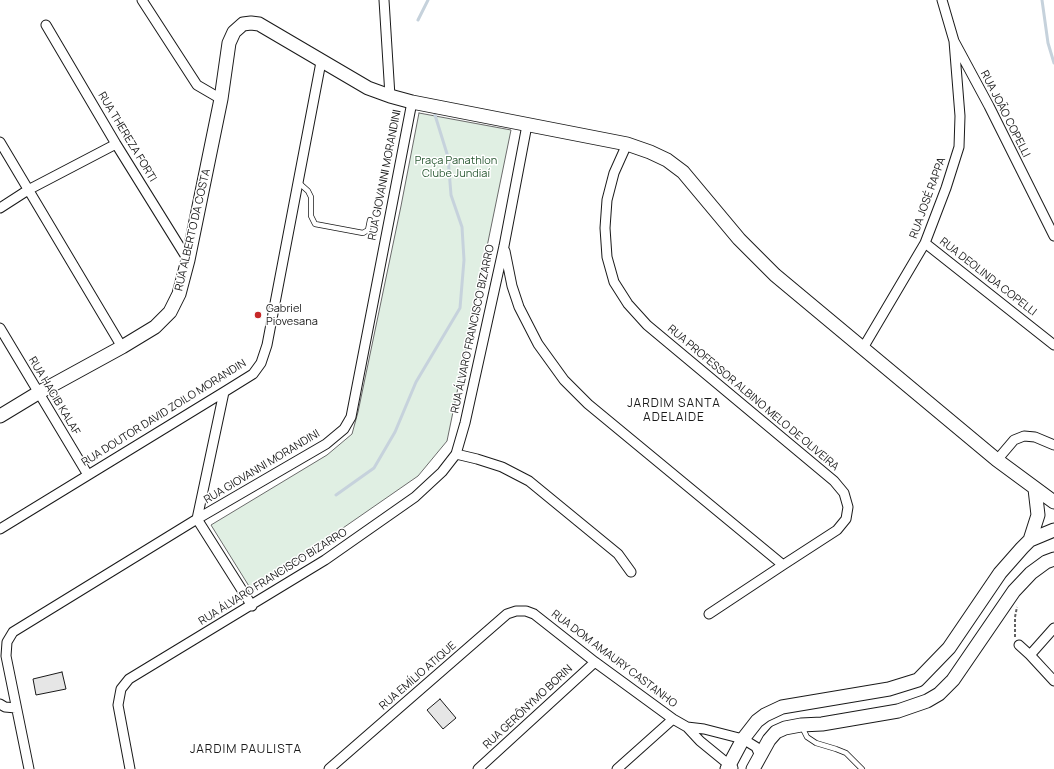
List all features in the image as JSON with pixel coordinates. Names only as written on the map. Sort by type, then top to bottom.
[{"type":"street","points":[[142,0],[197,85],[221,99]]},
{"type":"street","points":[[384,0],[390,96]]},
{"type":"street","name":"RUA JOÃO COPELLI","points":[[942,0],[954,41],[1054,236]]},
{"type":"street","name":"RUA ALBERTO DA COSTA","points":[[0,416],[155,327],[170,312],[179,294],[188,260],[221,99],[230,43],[234,32],[243,24],[259,24],[321,62]]},
{"type":"street","name":"RUA THEREZA FORTI","points":[[46,25],[116,144],[188,260]]},
{"type":"street","name":"RUA JOSÉ RAPPA","points":[[863,348],[925,243],[946,188],[959,147],[960,116],[954,41]]},
{"type":"street","points":[[321,62],[368,88],[390,96],[412,102],[627,144],[667,160],[683,172],[744,244],[775,275],[997,460],[1054,502]]},
{"type":"street","name":"RUA DOUTOR DAVID ZOILO MORANDIN","points":[[0,529],[253,374],[261,363],[267,345],[321,62]]},
{"type":"street","name":"RUA GIOVANNI MORANDINI","points":[[16,708],[6,656],[7,642],[13,632],[197,519],[326,444],[344,429],[351,417],[412,102]]},
{"type":"street","name":"RUA ÁLVARO FRANCISCO BIZARRO","points":[[130,769],[118,705],[121,690],[129,679],[252,606],[325,560],[416,497],[442,472],[456,454],[465,423],[504,246],[527,125]]},
{"type":"street","points":[[0,142],[122,347]]},
{"type":"street","points":[[0,208],[28,190],[116,144]]},
{"type":"street","name":"RUA PROFESSOR ALBINO MELO DE OLIVEIRA","points":[[627,144],[614,173],[607,200],[605,228],[607,257],[614,282],[628,304],[647,325],[834,482],[844,493],[848,507],[846,519],[837,530],[710,614]]},
{"type":"street","name":"RUA DEOLINDA COPELLI","points":[[925,243],[1054,345]]},
{"type":"street","points":[[504,246],[512,286],[519,307],[538,344],[564,380],[588,404],[783,565]]},
{"type":"street","name":"RUA HACIB KALAF","points":[[0,328],[88,475]]},
{"type":"street","points":[[224,392],[197,519],[252,606]]},
{"type":"street","points":[[997,460],[1014,440],[1024,436],[1035,437],[1054,446]]},
{"type":"street","points":[[456,454],[502,467],[529,481],[618,554],[631,572]]},
{"type":"street","points":[[730,768],[743,739],[757,722],[765,715],[782,707],[882,690],[918,680],[949,648],[1000,573],[1030,540],[1038,515],[1035,489]]},
{"type":"street","points":[[1030,540],[1054,530]]},
{"type":"street","points":[[753,769],[769,740],[776,732],[785,728],[801,725],[822,724],[898,710],[927,701],[939,694],[954,680],[1014,591],[1031,573],[1046,562],[1054,559]]},
{"type":"street","name":"RUA EMÍLIO ATIQUE","points":[[329,769],[507,614],[516,610],[526,611]]},
{"type":"street","name":"RUA DOM AMAURY CASTANHO","points":[[526,611],[534,614],[595,662],[673,718],[687,726],[700,741],[730,768]]},
{"type":"street","points":[[1030,655],[1054,628]]},
{"type":"street","points":[[1019,645],[1054,681]]},
{"type":"street","name":"RUA GERÔNYMO BORIN","points":[[478,769],[595,662]]},
{"type":"street","points":[[0,704],[5,707],[16,708],[29,769]]},
{"type":"street","points":[[617,769],[673,718]]},
{"type":"street","name":"RUA DOM AMAURY CASTANHO","points":[[687,726],[743,739],[756,747],[760,756]]},
{"type":"lane","points":[[298,182],[308,191],[311,197],[311,216],[315,224],[363,234],[368,230],[370,220]]},
{"type":"lane","points":[[801,725],[807,737],[816,743],[846,753],[862,769]]},
{"type":"path","points":[[1015,617],[1014,637],[1019,645]]},
{"type":"green space","name":"Praça Panathlon Clube Jundiaí","points":[[419,113],[511,130],[447,441],[418,476],[252,591],[211,525],[327,455],[352,434],[358,412],[401,206]]},
{"type":"building","points":[[62,672],[66,689],[36,695],[33,679]]},
{"type":"building","points":[[440,699],[456,718],[443,729],[427,710]]},
{"type":"waterway","points":[[418,20],[428,0]]},
{"type":"waterway","points":[[1042,0],[1048,43],[1054,63]]},
{"type":"waterway","points":[[336,495],[374,468],[395,432],[416,382],[460,308],[464,260],[462,227],[451,195],[448,157],[435,115]]},
{"type":"place","name":"Gabriel Piovesana","points":[[258,315]]},
{"type":"district","name":"JARDIM SANTA ADELAIDE","points":[[674,411]]},
{"type":"district","name":"JARDIM PAULISTA","points":[[246,750]]}]
